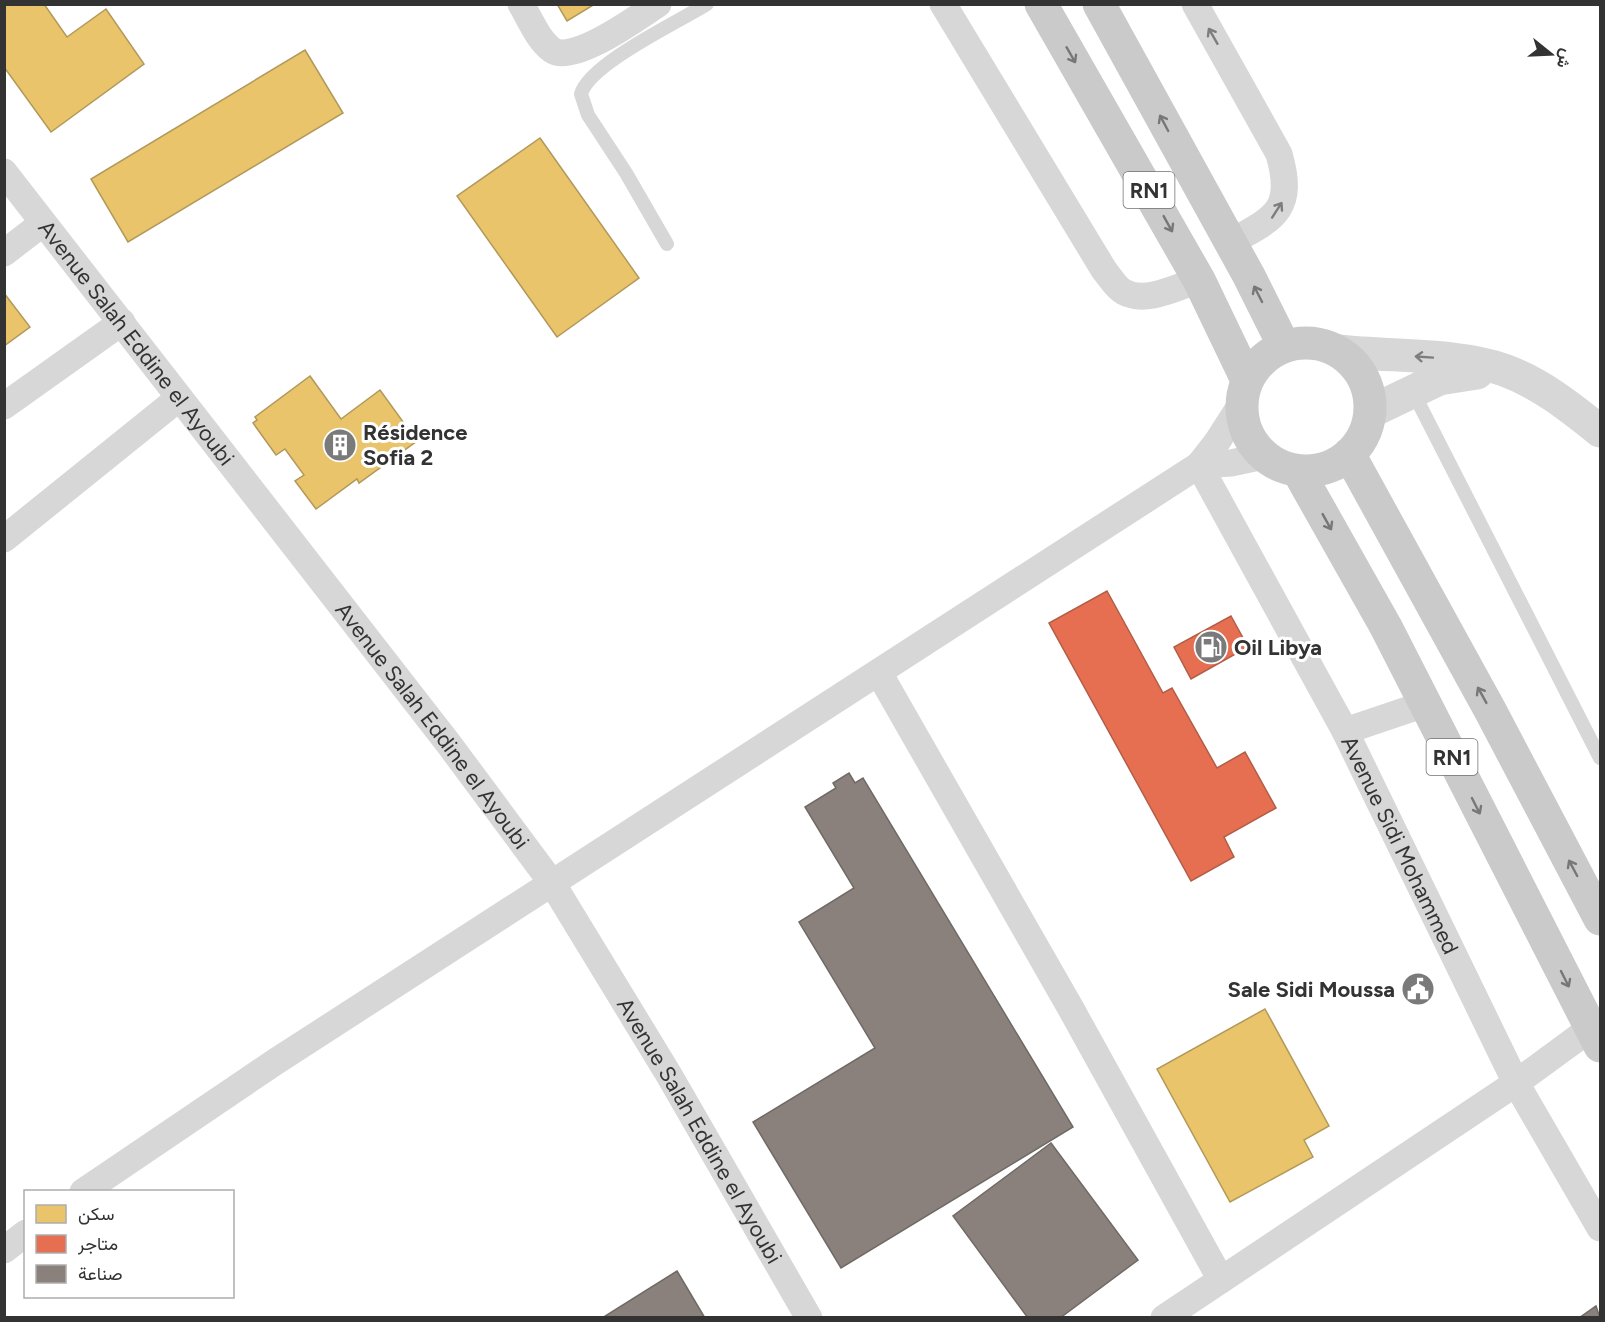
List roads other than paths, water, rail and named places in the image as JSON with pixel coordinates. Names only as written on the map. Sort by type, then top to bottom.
[{"type":"main road","name":"RN1","points":[[1041,4],[1199,280],[1244,392],[1246,432],[1264,456],[1284,467],[1298,471],[1386,627],[1596,1037]]},
{"type":"main road","name":"RN1","points":[[1099,4],[1284,346]]},
{"type":"main road","points":[[1244,392],[1265,357],[1284,346],[1312,342],[1339,351],[1355,365],[1368,391],[1370,412],[1364,433],[1349,454],[1325,468],[1298,471]]},
{"type":"main road","name":"RN1","points":[[1349,454],[1490,710],[1600,919]]},
{"type":"street","points":[[521,4],[546,45],[559,54],[567,54],[588,47],[658,4]]},
{"type":"street","points":[[943,4],[1104,270],[1119,289],[1145,297],[1199,280]]},
{"type":"street","points":[[1195,4],[1279,154],[1286,178],[1282,201],[1273,218],[1229,243]]},
{"type":"street","name":"Avenue Salah Eddine el Ayoubi","points":[[4,172],[448,743],[552,883],[669,1075],[736,1195],[809,1317]]},
{"type":"street","points":[[4,253],[43,223]]},
{"type":"street","points":[[4,406],[122,322]]},
{"type":"street","points":[[1339,351],[1435,358],[1502,369],[1554,395],[1600,431]]},
{"type":"street","points":[[1370,412],[1439,379],[1502,369]]},
{"type":"street","points":[[84,1190],[275,1062],[1199,465],[1217,442],[1244,392]]},
{"type":"street","points":[[4,539],[179,398]]},
{"type":"street","points":[[1199,465],[1231,463],[1264,456]]},
{"type":"street","name":"Avenue Sidi Mohammed","points":[[1199,465],[1345,732],[1516,1083],[1600,1228]]},
{"type":"street","points":[[879,673],[1070,1007],[1221,1280]]},
{"type":"street","points":[[1345,732],[1425,704]]},
{"type":"street","points":[[1164,1317],[1516,1083],[1596,1037]]},
{"type":"street","points":[[4,1250],[24,1235]]},
{"type":"lane","points":[[667,244],[626,173],[588,116],[581,94],[588,80],[605,64],[706,4]]},
{"type":"lane","points":[[1412,390],[1600,758]]},
{"type":"place","name":"Résidence Sofia 2","points":[[340,445]]},
{"type":"place","name":"Oil Libya","points":[[1211,647]]},
{"type":"place","name":"Sale Sidi Moussa","points":[[1418,989]]}]
